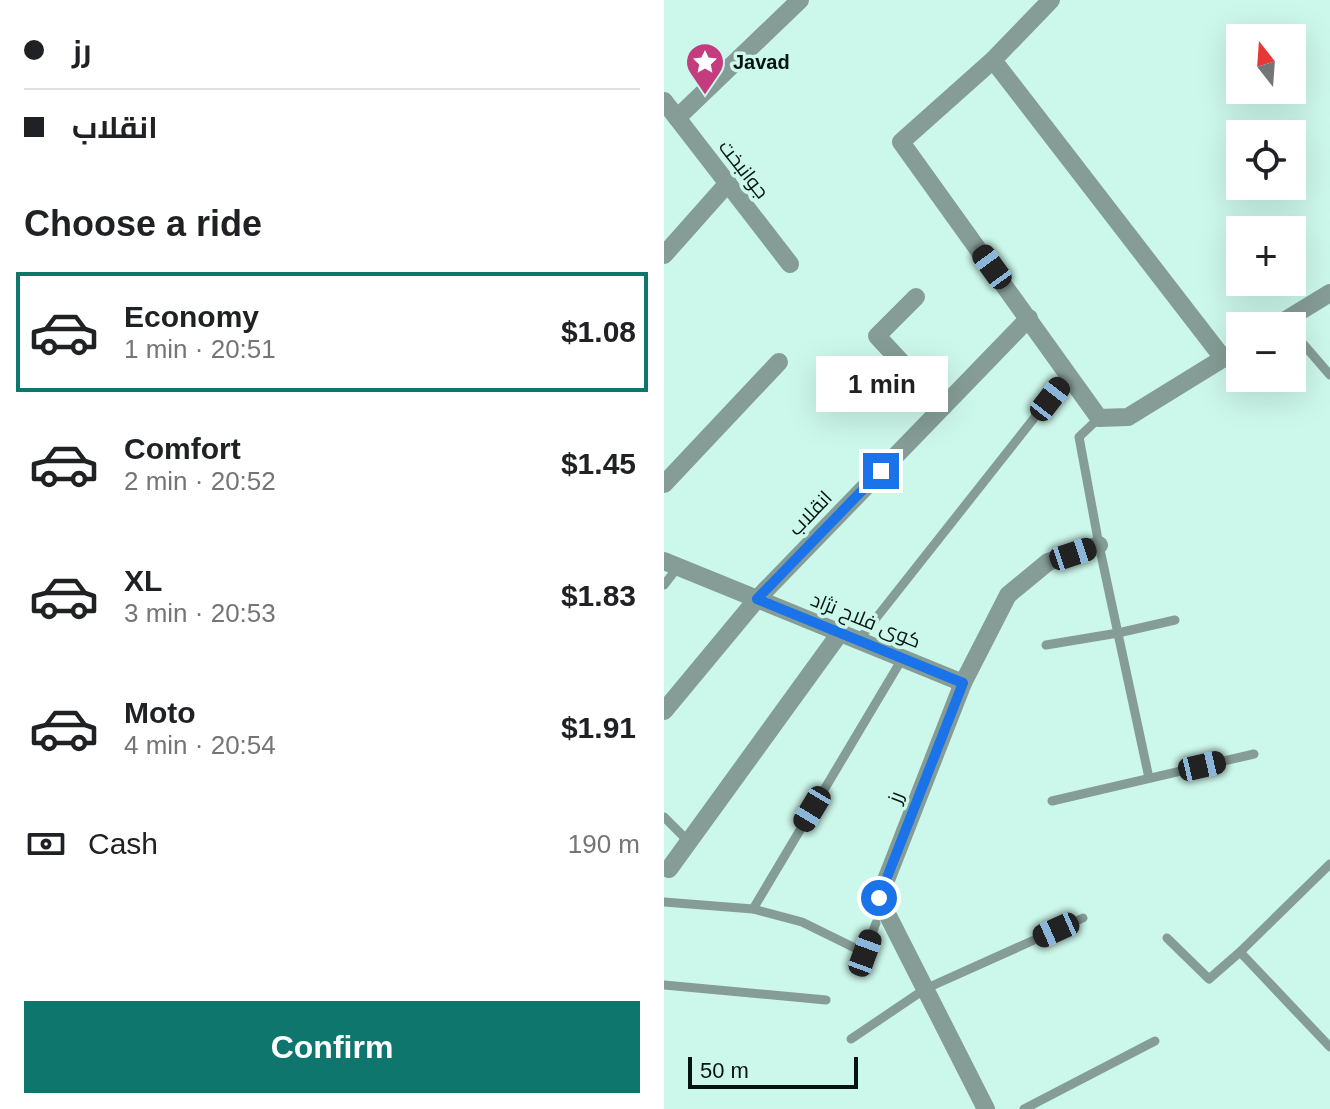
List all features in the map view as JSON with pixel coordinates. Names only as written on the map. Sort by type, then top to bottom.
[{"type":"street","points":[[677,118],[800,0]]},
{"type":"street","points":[[1051,0],[993,60],[901,142],[1099,418],[1128,417],[1226,356]]},
{"type":"street","points":[[993,60],[1223,358]]},
{"type":"street","name":"جوانبخت","points":[[664,101],[790,264]]},
{"type":"street","points":[[664,255],[728,183]]},
{"type":"street","points":[[1304,312],[1330,293]]},
{"type":"street","points":[[916,297],[877,336],[943,407]]},
{"type":"street","name":"انقلاب","points":[[664,711],[757,599],[1029,318]]},
{"type":"street","points":[[664,484],[779,362]]},
{"type":"street","name":"رز","points":[[986,1109],[879,898],[963,683],[1008,595],[1048,562],[1099,545]]},
{"type":"street","name":"کوی فلاح نژاد","points":[[671,564],[963,683]]},
{"type":"street","points":[[669,869],[840,633]]},
{"type":"lane","points":[[1306,349],[1330,375]]},
{"type":"lane","points":[[858,641],[1069,374]]},
{"type":"lane","points":[[1099,418],[1079,437],[1149,778]]},
{"type":"lane","points":[[664,585],[671,564]]},
{"type":"lane","points":[[1046,645],[1175,620]]},
{"type":"lane","points":[[753,909],[902,659]]},
{"type":"lane","points":[[1052,801],[1254,754]]},
{"type":"lane","points":[[664,817],[689,842]]},
{"type":"lane","points":[[1167,938],[1209,979],[1330,864]]},
{"type":"lane","points":[[664,902],[753,909],[802,922],[865,953],[876,923]]},
{"type":"lane","points":[[851,1039],[925,989],[1083,918]]},
{"type":"lane","points":[[1240,952],[1330,1047]]},
{"type":"lane","points":[[664,985],[826,1000]]},
{"type":"lane","points":[[1024,1109],[1155,1041]]},
{"type":"place","name":"Javad","points":[[705,96]]},
{"type":"route","points":[[879,898],[963,683],[757,599],[881,471]]}]
